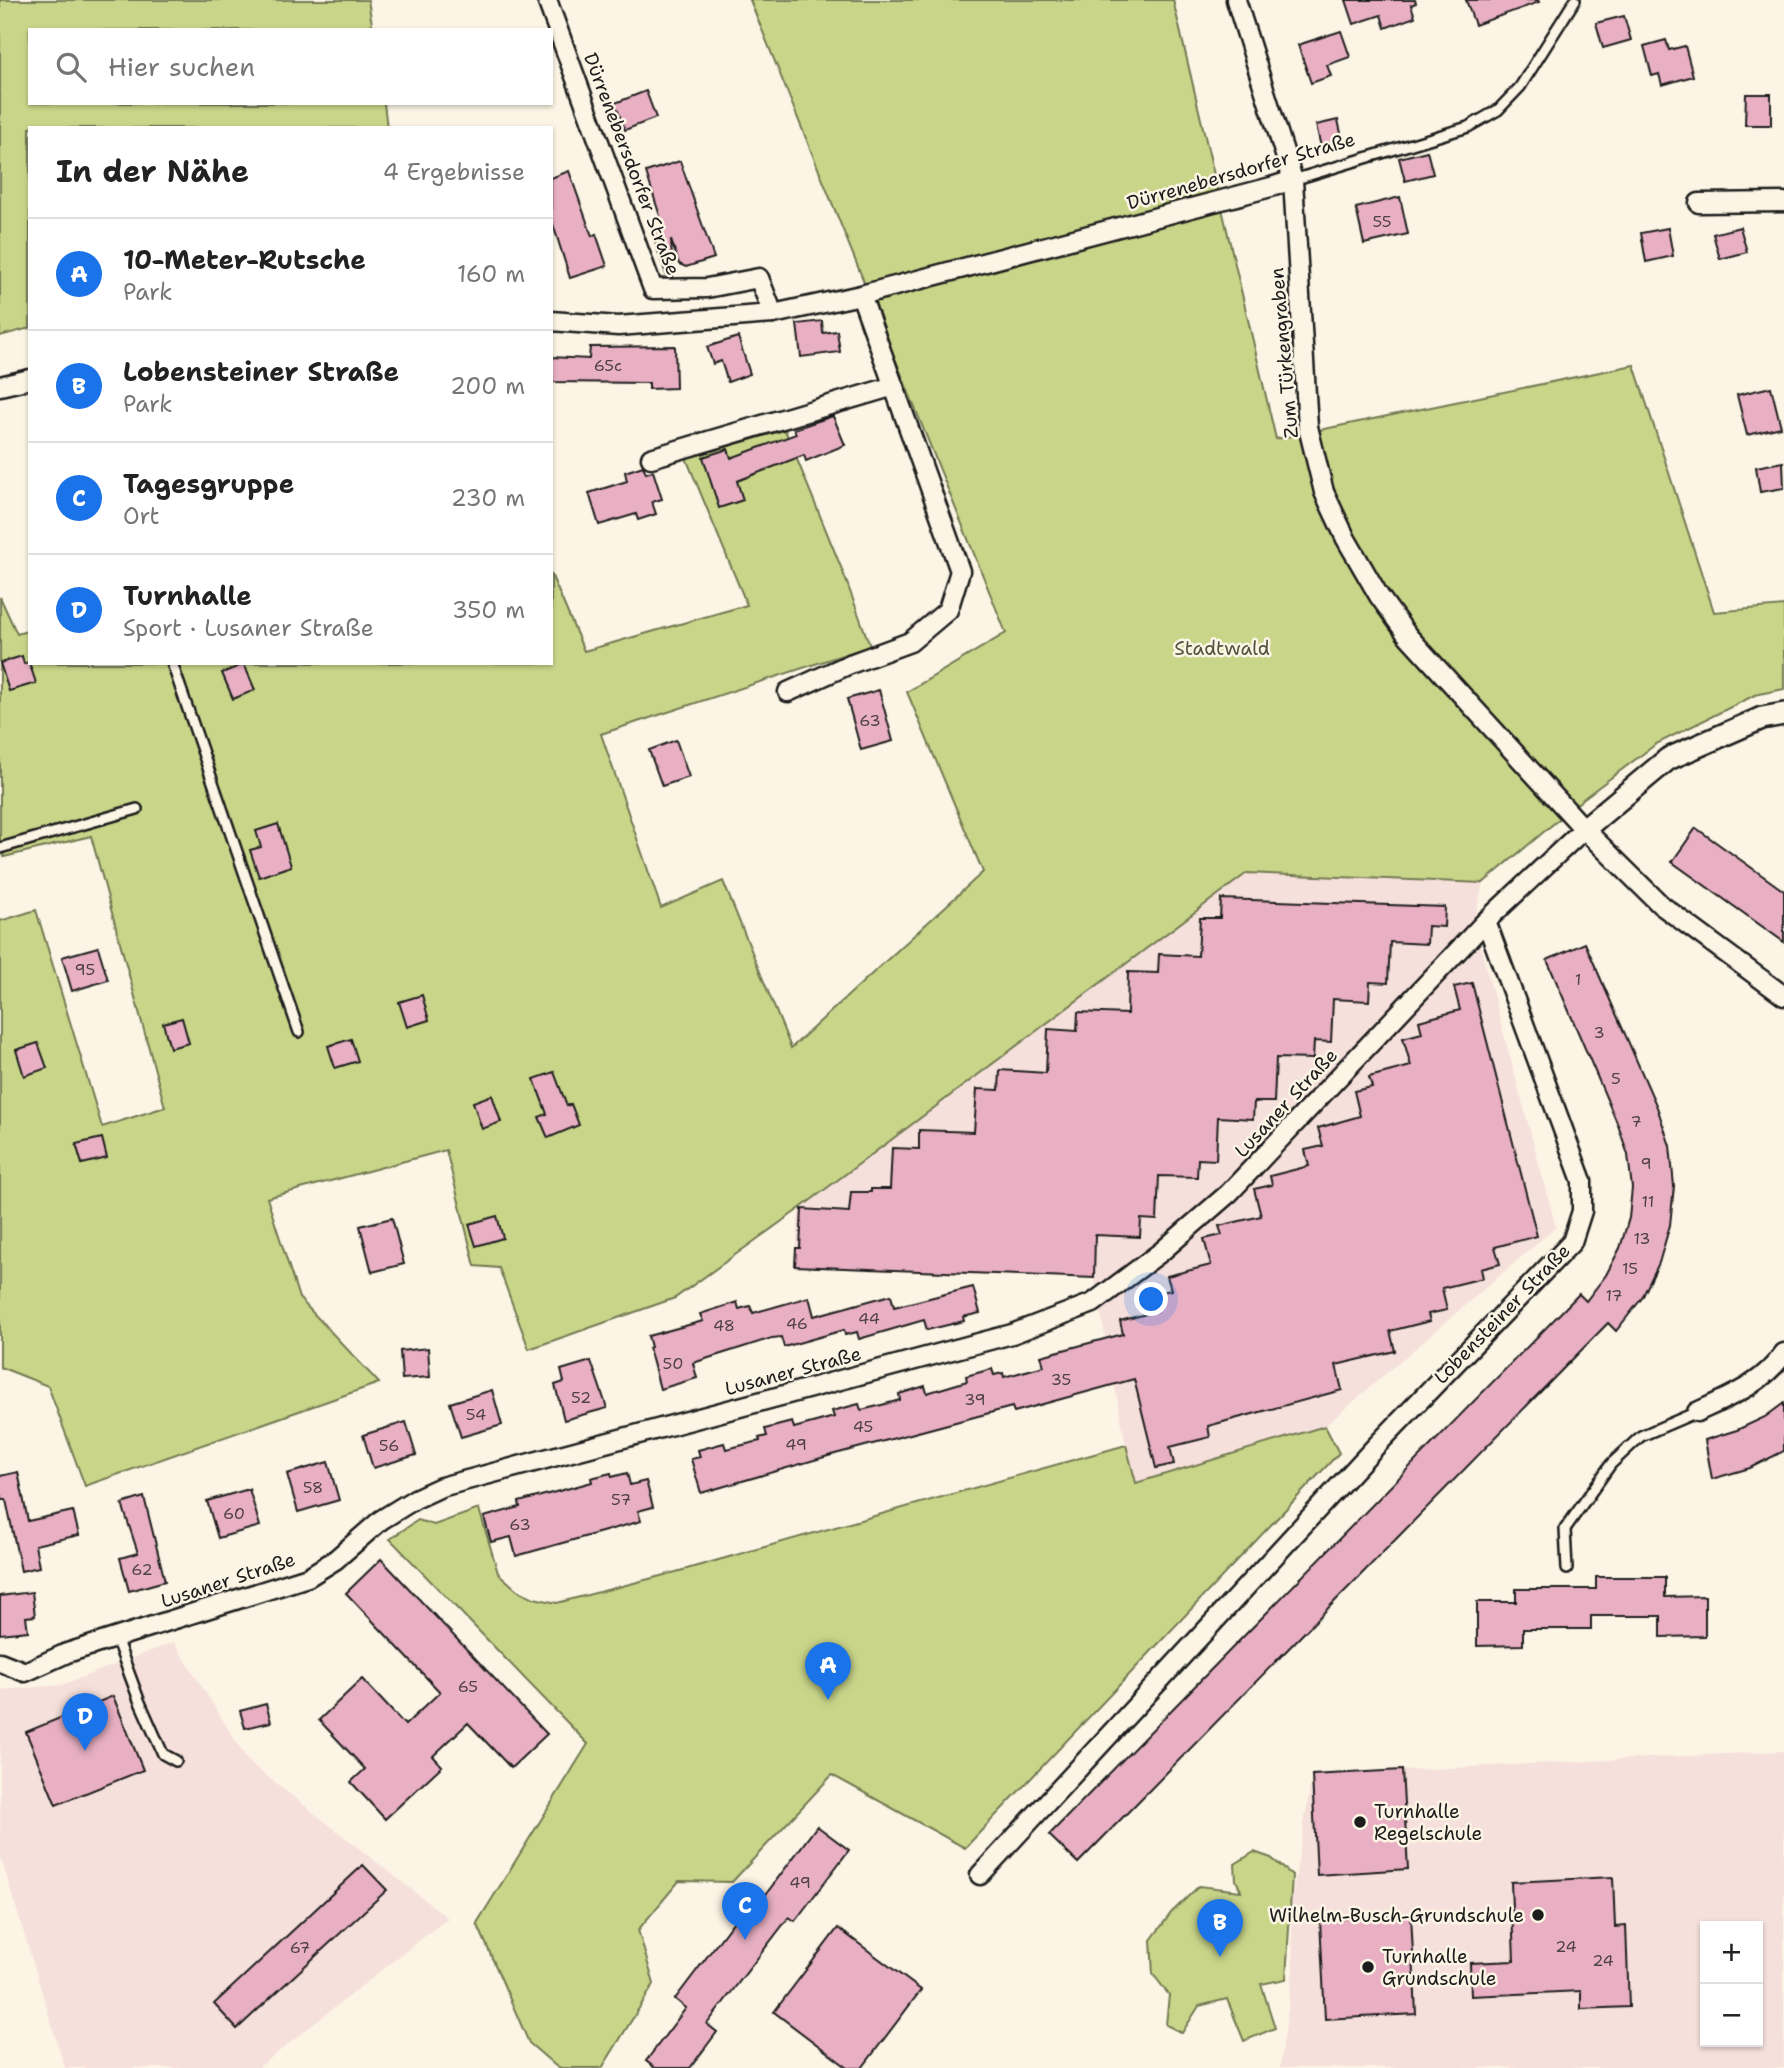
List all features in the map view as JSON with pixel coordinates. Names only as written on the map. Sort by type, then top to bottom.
[{"type":"street","name":"Dürrenebersdorfer Straße","points":[[547,0],[653,289],[707,288],[759,278],[773,314]]},
{"type":"street","name":"Zum Türkengraben","points":[[1236,0],[1293,180],[1307,426],[1324,492],[1346,539],[1379,596],[1408,636],[1584,829],[1661,905],[1784,996]]},
{"type":"street","name":"Dürrenebersdorfer Straße","points":[[553,321],[618,326],[773,314],[861,295],[1293,180]]},
{"type":"street","points":[[1699,203],[1784,202]]},
{"type":"street","points":[[788,692],[850,664],[910,642],[948,610],[960,571],[861,295]]},
{"type":"street","points":[[0,386],[28,379]]},
{"type":"street","points":[[651,458],[894,386]]},
{"type":"street","points":[[1486,921],[1584,829],[1668,759],[1762,719],[1784,714]]},
{"type":"street","name":"Lusaner Straße","points":[[0,1662],[25,1672],[67,1653],[308,1577],[335,1560],[381,1520],[441,1487],[1012,1334],[1093,1303],[1161,1252],[1229,1193],[1486,921]]},
{"type":"street","name":"Lobensteiner Straße","points":[[979,1875],[1376,1446],[1573,1242],[1583,1211],[1583,1181],[1486,921]]},
{"type":"street","points":[[1697,1412],[1740,1392],[1774,1368],[1784,1353]]},
{"type":"lane","name":"Dürrenebersdorfer Straße","points":[[1293,180],[1468,127],[1498,110],[1520,87],[1575,0]]},
{"type":"lane","points":[[173,665],[299,1032]]},
{"type":"lane","points":[[0,848],[137,809]]},
{"type":"lane","points":[[1567,1569],[1565,1528],[1611,1464],[1641,1436],[1697,1412]]},
{"type":"lane","points":[[116,1638],[163,1754],[176,1761]]},
{"type":"shaded area","points":[[1247,872],[1483,883],[1474,923],[1556,1227],[1325,1426],[1136,1483],[1126,1445],[1094,1278],[795,1266],[799,1209]]},
{"type":"shaded area","points":[[174,1642],[249,1762],[448,1918],[258,2068],[65,2068],[0,1855],[0,1690],[62,1685]]},
{"type":"shaded area","name":"Wilhelm-Busch-Grundschule","points":[[1784,1751],[1784,2068],[1280,2068],[1293,1971],[1291,1904],[1312,1775]]},
{"type":"green space","points":[[0,0],[368,0],[373,28],[28,28],[28,105],[384,105],[387,126],[28,126],[28,329],[0,336]]},
{"type":"green space","name":"Stadtwald","points":[[750,0],[1173,0],[1276,439],[1634,365],[1714,612],[1784,606],[1784,689],[1755,695],[1656,744],[1584,798],[1483,883],[1247,873],[799,1209],[675,1298],[529,1349],[499,1268],[475,1266],[446,1150],[267,1198],[299,1298],[379,1383],[85,1486],[48,1386],[0,1367],[0,921],[36,910],[102,1127],[165,1107],[91,836],[4,857],[0,839],[0,597],[17,634],[28,631],[28,665],[553,665],[553,579],[584,651],[747,605],[686,458],[785,430],[870,646],[601,734],[661,908],[723,881],[791,1048],[983,872],[907,692],[1006,633]]},
{"type":"green space","points":[[1325,1426],[1339,1453],[965,1848],[832,1775],[732,1882],[679,1881],[638,1930],[654,1984],[602,2068],[558,2068],[529,2043],[477,1923],[588,1744],[390,1539],[418,1520],[434,1525],[479,1509],[498,1573],[517,1590],[534,1598],[557,1603],[1126,1445],[1136,1483]]},
{"type":"green space","points":[[1254,1852],[1271,1858],[1292,1875],[1286,1979],[1261,1984],[1275,2028],[1244,2041],[1227,1999],[1199,2006],[1182,2033],[1166,2025],[1169,1995],[1153,1974],[1151,1940],[1171,1913],[1199,1886],[1241,1891],[1236,1880],[1235,1864]]},
{"type":"building","points":[[1346,0],[1415,0],[1416,3],[1411,5],[1415,17],[1385,28],[1381,15],[1354,24]]},
{"type":"building","points":[[1466,0],[1538,0],[1539,2],[1475,25]]},
{"type":"building","points":[[1624,16],[1631,40],[1603,48],[1596,23]]},
{"type":"building","points":[[1341,31],[1350,57],[1327,65],[1331,76],[1311,83],[1298,45]]},
{"type":"building","points":[[1666,40],[1669,50],[1685,46],[1693,76],[1662,85],[1659,74],[1652,76],[1644,46]]},
{"type":"building","points":[[646,91],[656,118],[625,130],[615,103]]},
{"type":"building","points":[[1746,94],[1771,94],[1771,125],[1745,125]]},
{"type":"building","points":[[1338,120],[1343,142],[1321,147],[1316,125]]},
{"type":"building","points":[[1427,151],[1433,174],[1405,181],[1399,158]]},
{"type":"building","points":[[680,161],[714,258],[686,267],[679,264],[671,240],[673,277],[667,277],[652,233],[664,229],[646,172]]},
{"type":"building","points":[[569,171],[592,236],[596,234],[607,266],[570,278],[553,224],[553,177]]},
{"type":"building","points":[[1400,197],[1408,234],[1364,244],[1356,208]]},
{"type":"building","points":[[1740,227],[1747,252],[1720,259],[1713,234]]},
{"type":"building","points":[[1668,228],[1673,256],[1646,262],[1641,233]]},
{"type":"building","points":[[822,321],[823,333],[837,331],[840,352],[801,357],[797,324]]},
{"type":"building","points":[[738,337],[750,374],[728,382],[721,361],[713,364],[707,347]]},
{"type":"building","points":[[675,346],[676,388],[649,389],[649,383],[553,382],[553,357],[589,359],[590,347]]},
{"type":"building","points":[[1771,387],[1781,427],[1747,435],[1737,395]]},
{"type":"building","points":[[833,416],[845,445],[806,461],[804,455],[737,481],[743,500],[719,508],[703,457],[728,449],[731,458],[796,434],[794,429]]},
{"type":"building","points":[[1783,462],[1784,488],[1760,492],[1756,467]]},
{"type":"building","points":[[643,466],[646,473],[653,471],[662,499],[652,502],[656,514],[638,520],[636,514],[599,525],[589,493],[627,481],[625,472]]},
{"type":"building","points":[[22,656],[24,664],[28,662],[30,665],[36,683],[9,691],[0,663]]},
{"type":"building","points":[[244,665],[255,690],[233,699],[222,673]]},
{"type":"building","points":[[879,690],[893,741],[861,750],[847,699]]},
{"type":"building","points":[[676,740],[689,777],[662,786],[649,750]]},
{"type":"building","points":[[278,824],[291,866],[259,877],[250,850],[261,847],[256,831]]},
{"type":"building","points":[[1696,828],[1784,891],[1784,942],[1672,862]]},
{"type":"building","points":[[1221,899],[1445,907],[1444,927],[1428,926],[1427,944],[1390,942],[1388,983],[1370,982],[1369,1001],[1333,999],[1331,1042],[1314,1041],[1313,1059],[1276,1058],[1274,1102],[1254,1102],[1253,1119],[1218,1117],[1216,1160],[1198,1159],[1197,1177],[1159,1176],[1157,1220],[1141,1219],[1140,1237],[1095,1235],[1094,1278],[795,1266],[796,1248],[800,1248],[802,1209],[849,1212],[851,1192],[890,1189],[892,1148],[919,1149],[919,1130],[974,1132],[977,1089],[999,1090],[1000,1070],[1046,1073],[1048,1029],[1077,1031],[1078,1012],[1127,1014],[1128,972],[1158,973],[1159,954],[1198,956],[1200,918],[1220,918]]},
{"type":"building","points":[[1585,943],[1657,1107],[1670,1146],[1674,1186],[1670,1225],[1659,1263],[1642,1298],[1616,1331],[1608,1323],[1078,1863],[1049,1835],[1579,1294],[1586,1301],[1606,1275],[1620,1248],[1629,1218],[1632,1188],[1628,1155],[1618,1125],[1547,960]]},
{"type":"building","points":[[98,947],[108,980],[72,991],[62,957]]},
{"type":"building","points":[[1472,983],[1537,1236],[1495,1247],[1500,1264],[1481,1269],[1483,1278],[1442,1288],[1447,1310],[1428,1314],[1430,1321],[1390,1331],[1395,1351],[1336,1365],[1342,1390],[1208,1426],[1210,1437],[1170,1447],[1174,1464],[1156,1468],[1134,1379],[1014,1412],[1012,1407],[701,1493],[691,1459],[700,1457],[698,1450],[724,1443],[726,1449],[760,1441],[759,1438],[767,1436],[765,1429],[792,1422],[794,1428],[834,1417],[832,1411],[859,1404],[861,1410],[878,1406],[900,1400],[899,1394],[925,1386],[927,1393],[967,1381],[966,1376],[992,1369],[994,1375],[1003,1373],[1004,1377],[1044,1366],[1041,1356],[1123,1334],[1120,1321],[1157,1311],[1153,1294],[1171,1290],[1167,1276],[1211,1265],[1204,1239],[1222,1235],[1219,1226],[1261,1216],[1254,1189],[1272,1185],[1270,1176],[1309,1166],[1305,1150],[1323,1146],[1318,1128],[1360,1116],[1354,1091],[1372,1087],[1369,1077],[1411,1066],[1403,1038],[1422,1033],[1419,1021],[1460,1010],[1454,987]]},
{"type":"building","points":[[422,995],[429,1020],[407,1027],[399,1002]]},
{"type":"building","points":[[182,1018],[189,1043],[170,1048],[163,1023]]},
{"type":"building","points":[[351,1039],[358,1061],[335,1068],[328,1046]]},
{"type":"building","points":[[38,1043],[47,1068],[24,1076],[16,1050]]},
{"type":"building","points":[[554,1072],[567,1106],[571,1104],[579,1125],[548,1138],[539,1117],[547,1114],[534,1079]]},
{"type":"building","points":[[492,1095],[501,1122],[482,1129],[473,1102]]},
{"type":"building","points":[[102,1138],[107,1158],[82,1164],[76,1144]]},
{"type":"building","points":[[497,1216],[503,1238],[476,1246],[469,1224]]},
{"type":"building","points":[[392,1218],[404,1264],[372,1272],[360,1226]]},
{"type":"building","points":[[973,1287],[980,1313],[963,1317],[964,1321],[927,1330],[924,1320],[859,1339],[857,1332],[845,1335],[844,1330],[784,1347],[781,1337],[772,1338],[693,1363],[697,1378],[660,1389],[649,1348],[648,1336],[703,1321],[700,1314],[737,1302],[739,1309],[750,1306],[753,1313],[809,1297],[814,1316],[891,1295],[894,1307]]},
{"type":"building","points":[[428,1348],[430,1377],[402,1379],[400,1351]]},
{"type":"building","points":[[591,1361],[607,1408],[564,1420],[555,1385],[564,1382],[561,1370]]},
{"type":"building","points":[[492,1390],[502,1425],[461,1437],[450,1403]]},
{"type":"building","points":[[1784,1403],[1784,1451],[1750,1468],[1712,1479],[1705,1440],[1737,1430],[1765,1417]]},
{"type":"building","points":[[406,1422],[416,1455],[373,1468],[363,1435]]},
{"type":"building","points":[[328,1462],[339,1500],[298,1512],[287,1474]]},
{"type":"building","points":[[18,1472],[28,1521],[73,1511],[79,1535],[35,1545],[39,1567],[21,1571],[6,1500],[2,1500],[0,1490],[0,1476]]},
{"type":"building","points":[[611,1473],[612,1477],[627,1473],[630,1485],[646,1481],[653,1507],[638,1511],[641,1521],[516,1556],[511,1537],[491,1542],[484,1517],[520,1507],[519,1502],[592,1482],[591,1478]]},
{"type":"building","points":[[249,1489],[260,1526],[218,1538],[207,1501]]},
{"type":"building","points":[[144,1497],[165,1581],[129,1591],[120,1558],[138,1553],[122,1504]]},
{"type":"building","points":[[381,1559],[547,1734],[511,1768],[468,1723],[433,1756],[442,1766],[385,1819],[351,1782],[365,1769],[319,1720],[362,1679],[405,1725],[440,1692],[346,1593]]},
{"type":"building","points":[[1596,1577],[1665,1577],[1665,1597],[1705,1596],[1705,1636],[1661,1637],[1661,1616],[1591,1616],[1591,1629],[1523,1629],[1523,1645],[1477,1646],[1477,1602],[1516,1602],[1516,1589],[1596,1589]]},
{"type":"building","points":[[32,1592],[35,1616],[26,1617],[28,1631],[0,1634],[0,1596]]},
{"type":"building","points":[[113,1696],[143,1770],[56,1805],[26,1732]]},
{"type":"building","points":[[266,1704],[271,1722],[245,1728],[240,1711]]},
{"type":"building","name":"Turnhalle Regelschule","points":[[1402,1770],[1408,1869],[1317,1875],[1312,1775]]},
{"type":"building","points":[[817,1826],[849,1850],[795,1921],[789,1917],[707,2024],[717,2032],[690,2068],[655,2068],[646,2061],[686,2008],[675,1999],[756,1892],[763,1898]]},
{"type":"building","points":[[363,1865],[387,1890],[237,2029],[214,2004]]},
{"type":"building","name":"Wilhelm-Busch-Grundschule","points":[[1613,1877],[1615,1927],[1626,1926],[1629,2007],[1581,2009],[1581,1991],[1471,1996],[1470,1963],[1514,1961],[1511,1882]]},
{"type":"building","name":"Turnhalle Grundschule","points":[[1411,1914],[1416,2014],[1325,2019],[1320,1920]]},
{"type":"building","points":[[838,1928],[921,1990],[862,2068],[848,2068],[774,2012]]},
{"type":"place","name":"10-Meter-Rutsche","points":[[828,1700]]},
{"type":"place","name":"Turnhalle","points":[[85,1751]]},
{"type":"place","name":"Turnhalle Regelschule","points":[[1360,1822]]},
{"type":"place","name":"Wilhelm-Busch-Grundschule","points":[[1538,1915]]},
{"type":"place","name":"Tagesgruppe","points":[[745,1940]]},
{"type":"place","name":"Lobensteiner Straße","points":[[1220,1957]]},
{"type":"place","name":"Turnhalle Grundschule","points":[[1368,1967]]}]
